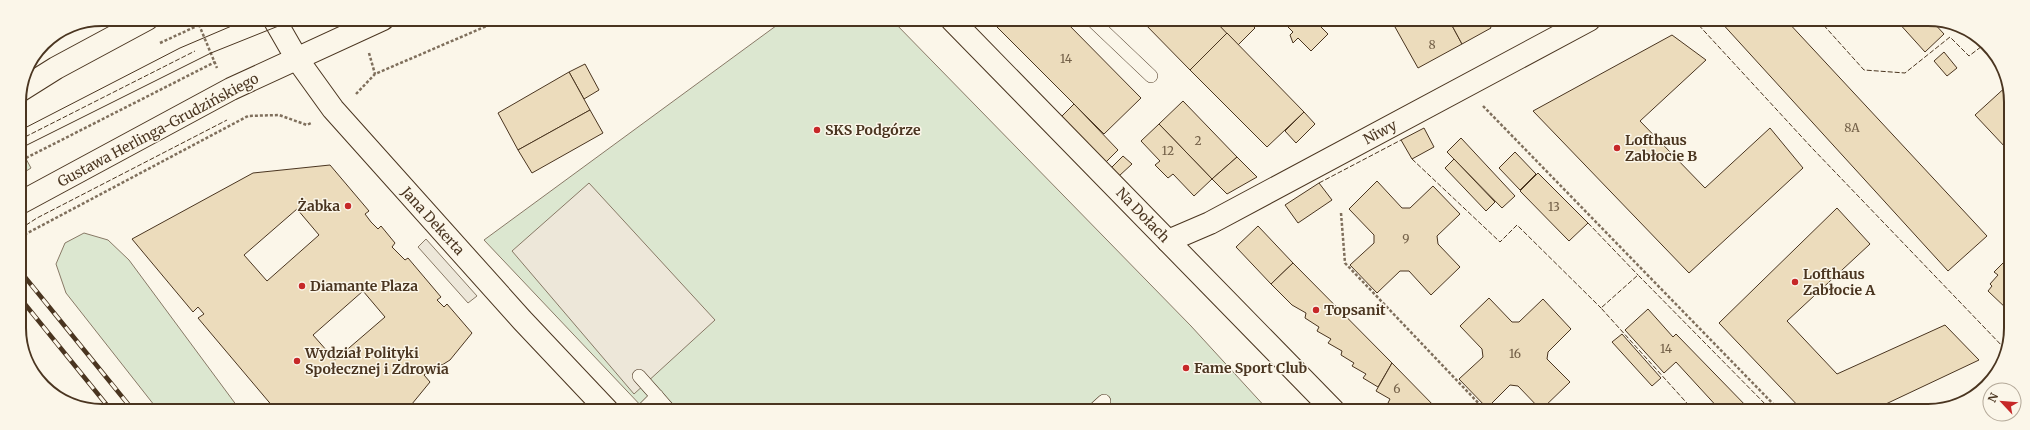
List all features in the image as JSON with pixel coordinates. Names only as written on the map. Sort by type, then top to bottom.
[{"type":"street","points":[[27,86],[62,64],[135,26]]},
{"type":"street","name":"Jana Dekerta","points":[[278,26],[297,59],[333,109],[522,320],[601,404]]},
{"type":"street","name":"Gustawa Herlinga-Grudzińskiego","points":[[26,200],[231,89],[368,26]]},
{"type":"street","name":"Na Dołach","points":[[958,26],[1327,404]]},
{"type":"street","name":"Niwy","points":[[1168,241],[1210,223],[1578,26]]},
{"type":"lane","points":[[1098,26],[1151,76]]},
{"type":"lane","points":[[639,376],[664,404]]},
{"type":"lane","points":[[649,404],[657,396]]},
{"type":"path","points":[[200,26],[217,68]]},
{"type":"path","points":[[356,94],[376,74],[487,26]]},
{"type":"path","points":[[368,51],[376,74]]},
{"type":"path","points":[[26,158],[215,62]]},
{"type":"path","points":[[1464,87],[1773,404]]},
{"type":"path","points":[[26,234],[248,116],[278,115],[307,125],[316,120]]},
{"type":"path","points":[[1341,213],[1345,263],[1479,404]]},
{"type":"green space","name":"SKS Podgórze","points":[[776,26],[898,26],[1191,326],[1262,404],[639,404],[484,240]]},
{"type":"green space","points":[[26,159],[31,168],[26,171]]},
{"type":"green space","points":[[84,233],[108,240],[129,260],[236,404],[153,404],[66,293],[56,264],[65,243]]},
{"type":"shaded area","points":[[589,183],[715,320],[634,394],[512,251]]},
{"type":"shaded area","points":[[426,239],[477,296],[468,303],[418,247]]},
{"type":"building","points":[[996,26],[1070,26],[1141,98],[1104,134]]},
{"type":"building","points":[[1147,26],[1220,26],[1227,33],[1190,70]]},
{"type":"building","points":[[1220,26],[1253,26],[1255,28],[1238,45]]},
{"type":"building","points":[[1287,26],[1320,26],[1328,34],[1311,51],[1298,38],[1293,43],[1290,35],[1293,32]]},
{"type":"building","points":[[1452,26],[1462,44],[1418,68],[1395,27]]},
{"type":"building","points":[[1452,26],[1490,26],[1491,28],[1462,44]]},
{"type":"building","points":[[1724,26],[1792,26],[1987,236],[1948,271]]},
{"type":"building","points":[[1902,26],[1937,26],[1944,34],[1925,52]]},
{"type":"building","points":[[1227,33],[1304,112],[1267,147],[1190,70]]},
{"type":"building","name":"Lofthaus Zabłocie B","points":[[1672,35],[1706,60],[1640,121],[1705,188],[1770,128],[1803,168],[1689,273],[1533,111]]},
{"type":"building","points":[[1944,52],[1957,68],[1947,76],[1934,61]]},
{"type":"building","points":[[585,64],[599,90],[584,99],[569,72]]},
{"type":"building","points":[[569,72],[590,110],[518,150],[498,113]]},
{"type":"building","points":[[2003,89],[2004,146],[1975,115]]},
{"type":"building","points":[[1183,101],[1237,157],[1212,179],[1159,124]]},
{"type":"building","points":[[1074,104],[1118,150],[1106,162],[1061,117]]},
{"type":"building","points":[[590,110],[603,133],[532,173],[518,150]]},
{"type":"building","points":[[1304,112],[1315,124],[1296,143],[1285,131]]},
{"type":"building","points":[[1159,124],[1212,179],[1194,196],[1173,174],[1168,178],[1155,165],[1160,161],[1141,141]]},
{"type":"building","points":[[1424,128],[1434,147],[1412,159],[1401,140]]},
{"type":"building","points":[[1461,138],[1515,196],[1502,208],[1447,152]]},
{"type":"building","points":[[1515,152],[1536,174],[1520,190],[1499,168]]},
{"type":"building","points":[[1123,156],[1132,164],[1119,176],[1111,168]]},
{"type":"building","points":[[1237,157],[1257,177],[1227,194],[1212,179]]},
{"type":"building","points":[[1454,159],[1495,202],[1486,211],[1445,168]]},
{"type":"building","name":"Diamante Plaza","points":[[330,165],[369,211],[365,214],[371,222],[378,229],[381,226],[395,243],[392,247],[405,260],[408,258],[441,297],[437,300],[444,307],[447,304],[472,333],[450,360],[442,365],[439,363],[424,375],[430,382],[412,404],[271,404],[198,318],[204,314],[198,307],[193,312],[132,239],[253,173]],"holes":[[[297,209],[319,235],[267,281],[244,255]],[[363,291],[385,317],[335,360],[313,335]]]},
{"type":"building","points":[[1538,173],[1588,223],[1569,241],[1520,191]]},
{"type":"building","points":[[1377,181],[1402,208],[1410,208],[1433,186],[1460,214],[1437,236],[1438,244],[1460,267],[1431,295],[1409,271],[1400,271],[1377,293],[1350,265],[1374,243],[1374,235],[1349,209]]},
{"type":"building","points":[[1319,183],[1332,200],[1298,223],[1285,205]]},
{"type":"building","name":"Lofthaus Zabłocie A","points":[[1837,208],[1870,244],[1787,321],[1837,374],[1945,325],[1979,360],[1886,404],[1796,404],[1719,323]]},
{"type":"building","points":[[1258,226],[1293,263],[1271,284],[1236,247]]},
{"type":"building","points":[[2004,262],[2004,306],[1988,291],[1992,286],[1990,284],[1998,275],[1994,272]]},
{"type":"building","points":[[1293,263],[1392,363],[1378,387],[1363,378],[1366,374],[1352,366],[1354,363],[1341,355],[1342,351],[1328,343],[1331,339],[1317,331],[1319,327],[1305,318],[1306,313],[1292,305],[1271,284]]},
{"type":"building","points":[[1489,298],[1512,322],[1519,322],[1543,299],[1571,329],[1548,352],[1547,359],[1570,382],[1547,404],[1535,404],[1518,386],[1510,385],[1491,404],[1483,404],[1459,379],[1483,357],[1482,349],[1460,326]]},
{"type":"building","points":[[1648,309],[1673,337],[1676,334],[1744,404],[1715,404],[1676,362],[1664,373],[1625,330]]},
{"type":"building","points":[[1622,334],[1661,378],[1652,386],[1612,342]]},
{"type":"building","points":[[1392,363],[1432,404],[1390,404],[1388,403],[1390,399],[1376,391]]},
{"type":"tram line","points":[[26,127],[180,48],[232,26]]},
{"type":"tram line","points":[[26,146],[211,53],[278,26]]},
{"type":"railway","points":[[26,278],[128,404]]},
{"type":"railway","points":[[26,305],[106,404]]},
{"type":"fence","points":[[1700,26],[1812,148],[2002,346]]},
{"type":"fence","points":[[1824,26],[1864,70],[1905,73],[1950,37],[1969,56],[1981,47]]},
{"type":"fence","points":[[26,136],[195,51]]},
{"type":"fence","points":[[26,225],[37,218],[227,120]]},
{"type":"fence","points":[[1319,183],[1401,140]]},
{"type":"fence","points":[[1412,159],[1500,242],[1517,225],[1601,308]]},
{"type":"fence","points":[[1588,223],[1638,275]]},
{"type":"fence","points":[[1688,404],[1601,308],[1638,275],[1765,404]]},
{"type":"place","name":"SKS Podgórze","points":[[817,130]]},
{"type":"place","name":"Lofthaus Zabłocie B","points":[[1617,148]]},
{"type":"place","name":"Żabka","points":[[348,206]]},
{"type":"place","name":"Lofthaus Zabłocie A","points":[[1795,282]]},
{"type":"place","name":"Diamante Plaza","points":[[302,286]]},
{"type":"place","name":"Topsanit","points":[[1316,310]]},
{"type":"place","name":"Wydział Polityki Społecznej i Zdrowia","points":[[297,361]]},
{"type":"place","name":"Fame Sport Club","points":[[1186,368]]}]
